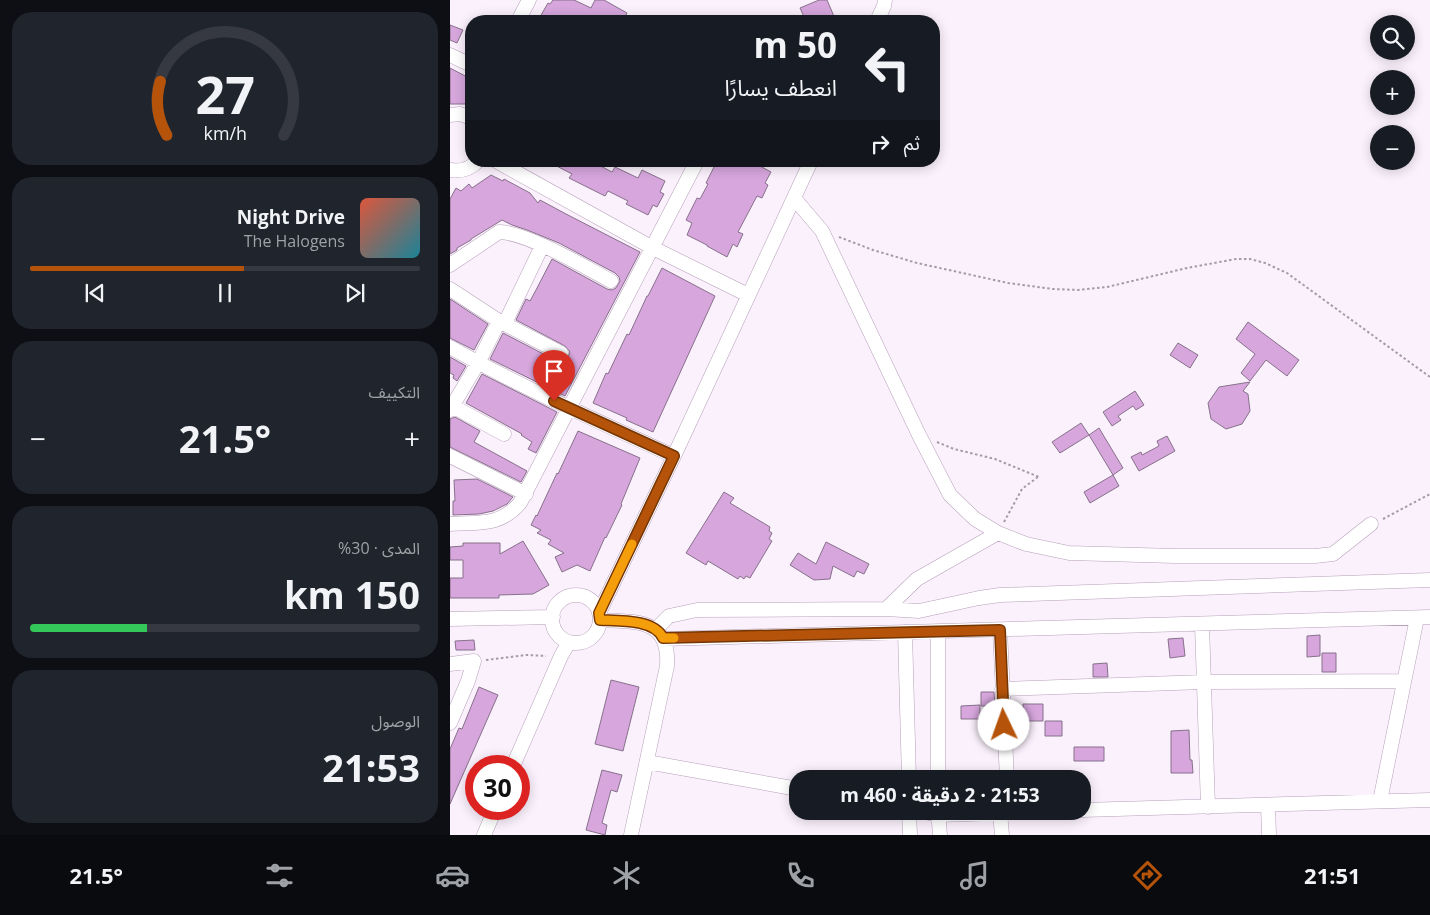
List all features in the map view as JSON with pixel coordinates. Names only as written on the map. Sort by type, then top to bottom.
[{"type":"street","points":[[521,15],[529,0]]},
{"type":"street","points":[[880,15],[885,0]]},
{"type":"street","points":[[450,55],[465,63]]},
{"type":"street","points":[[450,115],[465,114]]},
{"type":"street","points":[[450,170],[465,170],[471,167]]},
{"type":"street","points":[[507,167],[653,248],[748,295]]},
{"type":"street","points":[[450,524],[492,522],[512,512],[520,503],[694,167]]},
{"type":"street","points":[[808,167],[600,616],[597,632],[587,641],[581,643],[569,642],[563,639],[555,629],[554,610],[562,600],[574,596],[581,596],[592,602],[600,616],[632,622],[660,634],[938,632],[1423,617],[1404,681],[1380,801]]},
{"type":"street","points":[[794,198],[822,231],[919,435],[950,495],[975,519],[998,533],[1026,544],[1069,553],[1175,556],[1315,556],[1332,554],[1371,524]]},
{"type":"street","points":[[450,265],[498,232],[513,234],[542,246],[611,281]]},
{"type":"street","points":[[504,434],[454,407],[451,408],[502,322],[542,246]]},
{"type":"street","points":[[450,289],[502,322],[561,353]]},
{"type":"street","points":[[450,347],[569,408],[674,456]]},
{"type":"street","points":[[450,456],[526,494]]},
{"type":"street","points":[[886,609],[917,579],[998,533]]},
{"type":"street","points":[[632,835],[667,666],[668,656],[660,634],[669,616],[697,610],[886,609],[919,611],[1000,595],[1430,580]]},
{"type":"street","points":[[450,619],[553,617]]},
{"type":"street","points":[[1202,624],[1208,807]]},
{"type":"street","points":[[1000,630],[1007,770]]},
{"type":"street","points":[[905,632],[909,770]]},
{"type":"street","points":[[938,632],[938,770]]},
{"type":"street","points":[[519,755],[561,656],[569,642]]},
{"type":"street","points":[[450,664],[474,661],[465,690],[450,723]]},
{"type":"street","points":[[1002,688],[1204,682],[1404,681]]},
{"type":"street","points":[[647,762],[789,787]]},
{"type":"street","points":[[1091,810],[1430,800]]},
{"type":"street","points":[[1268,805],[1269,835]]},
{"type":"street","points":[[484,835],[490,820]]},
{"type":"street","points":[[910,820],[910,835]]},
{"type":"street","points":[[939,820],[940,835]]},
{"type":"street","points":[[1002,835],[1005,820]]},
{"type":"path","points":[[822,231],[873,250],[917,263],[1008,283],[1053,289],[1078,290],[1107,287],[1187,268],[1236,259],[1258,261],[1287,273],[1430,376]]},
{"type":"path","points":[[919,435],[954,449],[995,459],[1039,477],[1022,489],[998,533]]},
{"type":"path","points":[[1371,524],[1400,511],[1430,494]]},
{"type":"path","points":[[474,661],[526,655],[561,656]]},
{"type":"building","points":[[553,0],[574,0],[591,8],[595,0],[604,0],[627,13],[626,15],[541,15],[548,3],[550,4]]},
{"type":"building","points":[[819,0],[827,0],[833,15],[803,15],[800,8]]},
{"type":"building","points":[[450,25],[463,30],[457,43],[450,40]]},
{"type":"building","points":[[450,68],[465,76],[465,104],[450,104]]},
{"type":"building","points":[[559,167],[602,167],[612,172],[615,167],[638,178],[642,170],[665,181],[660,192],[664,194],[657,207],[653,205],[648,215],[626,204],[628,201],[608,191],[605,196],[569,178],[572,174]]},
{"type":"building","points":[[714,167],[762,167],[771,172],[765,183],[768,185],[762,198],[757,196],[738,232],[743,234],[737,247],[733,244],[727,257],[687,235],[692,223],[686,220],[697,198],[700,199],[708,184],[706,183]]},
{"type":"building","points":[[491,175],[503,181],[504,179],[530,193],[538,203],[540,200],[640,252],[565,396],[490,359],[503,333],[557,361],[562,362],[568,357],[570,352],[565,346],[516,320],[526,299],[530,301],[552,259],[607,289],[612,290],[616,288],[620,281],[619,277],[615,273],[559,243],[502,220],[450,254],[450,199],[456,188],[461,191],[469,184],[472,188]]},
{"type":"building","points":[[662,268],[715,296],[653,432],[593,403],[606,373],[608,374],[627,334],[629,335]]},
{"type":"building","points":[[450,299],[488,324],[474,350],[450,338]]},
{"type":"building","points":[[1248,322],[1299,360],[1287,376],[1266,360],[1250,381],[1241,373],[1255,354],[1236,339]]},
{"type":"building","points":[[1178,343],[1198,355],[1190,368],[1170,355]]},
{"type":"building","points":[[450,357],[466,366],[457,381],[453,378],[454,375],[450,373]]},
{"type":"building","points":[[482,374],[557,412],[536,453],[528,449],[532,442],[522,434],[466,403]]},
{"type":"building","points":[[1250,382],[1243,391],[1248,394],[1250,411],[1242,424],[1226,429],[1211,419],[1208,403],[1219,387]]},
{"type":"building","points":[[1135,391],[1144,405],[1136,410],[1133,406],[1118,416],[1121,420],[1112,426],[1103,412]]},
{"type":"building","points":[[455,417],[480,431],[474,442],[527,471],[521,482],[450,447],[450,419]]},
{"type":"building","points":[[1081,423],[1089,435],[1060,453],[1052,442]]},
{"type":"building","points":[[1099,428],[1123,468],[1113,475],[1089,435]]},
{"type":"building","points":[[578,431],[640,458],[622,505],[590,571],[577,565],[562,572],[555,557],[564,553],[548,544],[551,540],[537,533],[541,530],[531,525]]},
{"type":"building","points":[[1167,436],[1175,451],[1139,471],[1131,457],[1141,452],[1142,455],[1159,446],[1157,441]]},
{"type":"building","points":[[1113,475],[1119,486],[1090,503],[1084,492]]},
{"type":"building","points":[[477,479],[513,497],[507,504],[493,511],[479,514],[453,515],[453,501],[455,501],[454,480]]},
{"type":"building","points":[[724,492],[734,498],[730,503],[770,527],[769,531],[772,533],[769,539],[772,541],[750,578],[746,576],[744,579],[740,576],[738,579],[708,561],[706,565],[686,553]]},
{"type":"building","points":[[523,541],[549,585],[533,594],[499,595],[499,598],[450,598],[450,578],[463,578],[463,560],[450,560],[450,547],[463,546],[463,543],[500,543],[500,554]]},
{"type":"building","points":[[826,542],[869,564],[864,574],[857,571],[854,577],[833,566],[830,579],[814,580],[790,565],[798,553],[816,564]]},
{"type":"building","points":[[1320,635],[1320,656],[1307,657],[1307,636]]},
{"type":"building","points":[[1183,638],[1185,656],[1170,658],[1168,639]]},
{"type":"building","points":[[474,640],[475,650],[456,650],[455,641]]},
{"type":"building","points":[[1322,653],[1336,653],[1336,672],[1322,672]]},
{"type":"building","points":[[1107,663],[1108,677],[1093,677],[1093,664]]},
{"type":"building","points":[[611,680],[639,687],[623,751],[595,744]]},
{"type":"building","points":[[479,687],[498,695],[472,755],[465,755],[465,770],[450,804],[450,749],[459,728],[462,729]]},
{"type":"building","points":[[981,692],[994,692],[995,706],[981,706]]},
{"type":"building","points":[[1023,704],[1043,704],[1043,721],[1023,721]]},
{"type":"building","points":[[980,705],[980,719],[961,719],[961,706]]},
{"type":"building","points":[[1045,721],[1062,721],[1062,736],[1045,736]]},
{"type":"building","points":[[1189,730],[1190,760],[1192,760],[1193,773],[1171,773],[1171,731]]},
{"type":"building","points":[[1074,747],[1104,747],[1104,761],[1074,761]]},
{"type":"building","points":[[602,770],[622,775],[617,792],[611,790],[602,823],[607,825],[605,835],[586,830]]},
{"type":"slow traffic","points":[[632,544],[599,613],[600,620],[632,622],[656,629],[663,638],[674,638]]},
{"type":"route","points":[[554,401],[674,456],[599,613],[600,620],[632,622],[645,625],[656,629],[663,638],[1000,630],[1004,725]]}]
